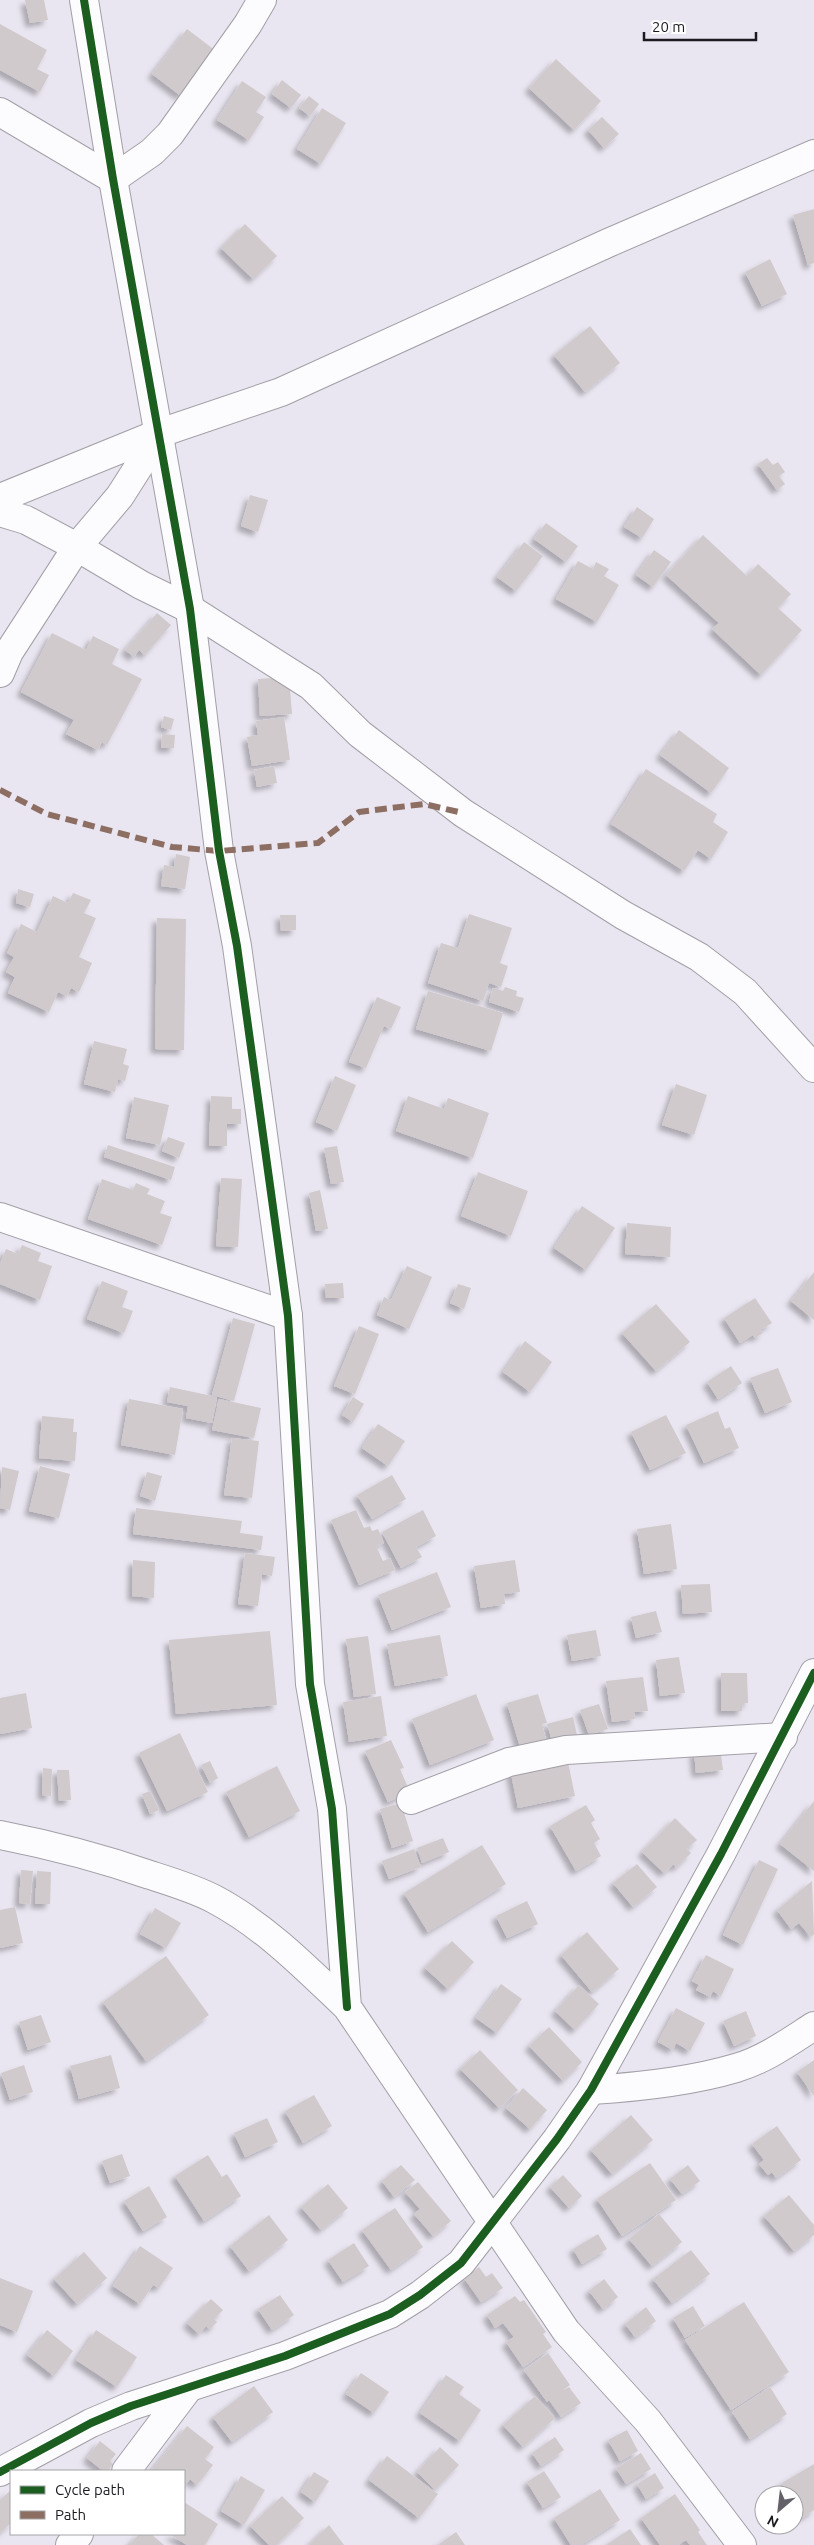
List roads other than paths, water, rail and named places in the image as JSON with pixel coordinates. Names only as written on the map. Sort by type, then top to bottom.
[{"type":"street","points":[[84,0],[113,179],[190,608],[219,851],[237,946],[288,1316],[310,1684],[332,1809],[346,2007]]},
{"type":"street","points":[[113,179],[146,156],[170,134],[248,24],[262,0]]},
{"type":"street","points":[[0,112],[113,179]]},
{"type":"street","points":[[0,498],[160,433],[281,392],[608,243],[814,154]]},
{"type":"street","points":[[0,673],[9,652],[77,547],[120,496],[160,433]]},
{"type":"street","points":[[0,512],[26,520],[77,547],[141,585],[190,608],[311,686],[360,734],[463,813],[623,915],[699,957],[746,992],[814,1068]]},
{"type":"street","points":[[0,1217],[288,1316]]},
{"type":"street","points":[[0,2472],[91,2423],[131,2406],[187,2390],[285,2356],[390,2314],[420,2295],[460,2263],[557,2139],[591,2090],[722,1854],[814,1673]]},
{"type":"street","points":[[411,1800],[509,1762],[566,1750],[783,1737]]},
{"type":"street","points":[[0,1834],[44,1843],[116,1863],[214,1899],[258,1928],[302,1963],[346,2007],[566,2331],[648,2420],[742,2545]]},
{"type":"street","points":[[591,2090],[645,2087],[737,2068],[780,2048],[814,2026]]},
{"type":"street","points":[[127,2470],[187,2390]]},
{"type":"street","points":[[70,2545],[78,2535]]}]
